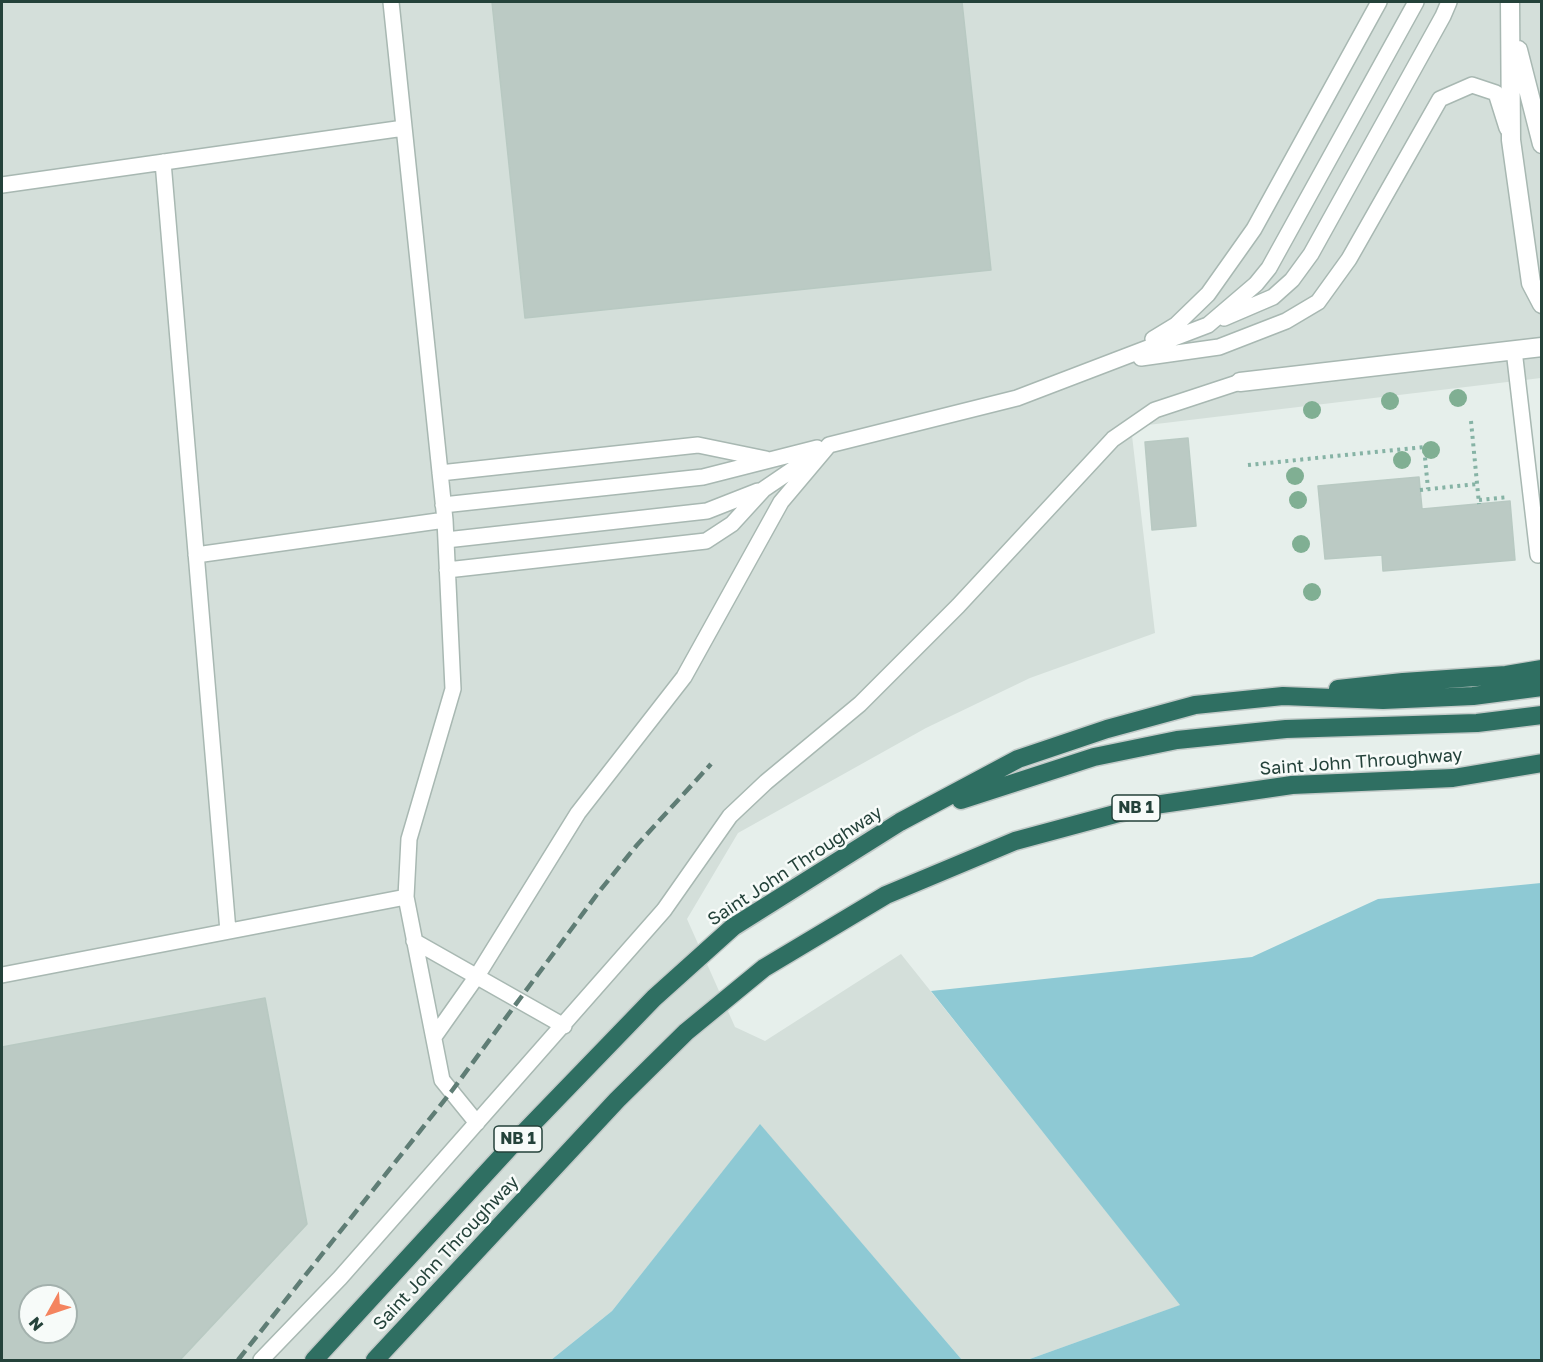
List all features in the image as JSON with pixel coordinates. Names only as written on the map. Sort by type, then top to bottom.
[{"type":"highway","points":[[1282,696],[1403,682],[1506,675],[1542,669]]},
{"type":"highway","name":"Saint John Throughway","points":[[314,1360],[591,1062],[654,998],[733,927],[900,822],[1018,759],[1107,729],[1195,705],[1282,696],[1383,700],[1473,696],[1542,687]]},
{"type":"highway","name":"Saint John Throughway","points":[[900,822],[1005,784],[1094,757],[1176,740],[1286,729],[1476,723],[1542,715]]},
{"type":"highway","name":"Saint John Throughway","points":[[375,1360],[616,1100],[687,1032],[764,968],[897,891],[1015,840],[1141,807],[1292,785],[1453,778],[1542,764]]},
{"type":"street","points":[[1510,2],[1512,25],[1511,140],[1531,283],[1542,304]]},
{"type":"street","points":[[1512,25],[1542,144]]},
{"type":"street","points":[[1240,382],[1542,347]]},
{"type":"lane","points":[[391,2],[444,512],[453,689],[410,839],[406,897],[442,1080],[477,1123]]},
{"type":"lane","points":[[1114,362],[1176,325],[1208,294],[1254,229],[1379,2]]},
{"type":"lane","points":[[1208,324],[1256,284],[1269,268],[1416,2]]},
{"type":"lane","points":[[196,555],[444,512],[703,477],[1017,398],[1114,362],[1273,297],[1292,280],[1316,244],[1449,2]]},
{"type":"lane","points":[[1114,362],[1219,346],[1286,321],[1318,302],[1349,259],[1440,99],[1472,85],[1496,93],[1511,140]]},
{"type":"lane","points":[[2,185],[404,128]]},
{"type":"lane","points":[[163,162],[228,931]]},
{"type":"lane","points":[[1515,350],[1538,555]]},
{"type":"lane","points":[[261,1360],[340,1278],[564,1026],[664,910],[730,816],[868,696],[958,606],[1113,439],[1155,410],[1240,382]]},
{"type":"lane","points":[[440,473],[698,445],[772,460]]},
{"type":"lane","points":[[446,540],[707,511],[764,489],[829,445]]},
{"type":"lane","points":[[434,1037],[477,976],[578,813],[684,678],[781,502],[829,445]]},
{"type":"lane","points":[[447,570],[706,541],[732,524],[764,489]]},
{"type":"lane","points":[[2,975],[406,897]]},
{"type":"lane","points":[[414,940],[564,1026]]},
{"type":"path","points":[[1471,421],[1479,502],[1531,494]]},
{"type":"path","points":[[1248,465],[1424,447],[1428,489]]},
{"type":"path","points":[[1420,490],[1477,484]]},
{"type":"shaded area","points":[[2,2],[1541,2],[1541,378],[1131,427],[1155,633],[1030,678],[926,728],[738,833],[687,919],[735,1027],[765,1041],[901,954],[1181,1305],[1027,1360],[962,1360],[760,1125],[612,1311],[551,1360],[2,1360]]},
{"type":"water","points":[[1541,883],[1541,1360],[1027,1360],[1180,1305],[931,991],[1252,957],[1378,899]]},
{"type":"water","points":[[760,1124],[962,1360],[551,1360],[612,1311]]},
{"type":"building","points":[[492,2],[962,2],[991,270],[525,318]]},
{"type":"building","points":[[1188,438],[1196,526],[1152,530],[1145,442]]},
{"type":"building","points":[[1419,477],[1422,509],[1510,501],[1515,560],[1383,571],[1382,555],[1325,559],[1318,486]]},
{"type":"building","points":[[265,998],[307,1224],[180,1360],[2,1360],[2,1047]]},
{"type":"railway","points":[[238,1360],[451,1092],[598,893],[637,845],[711,764]]}]
